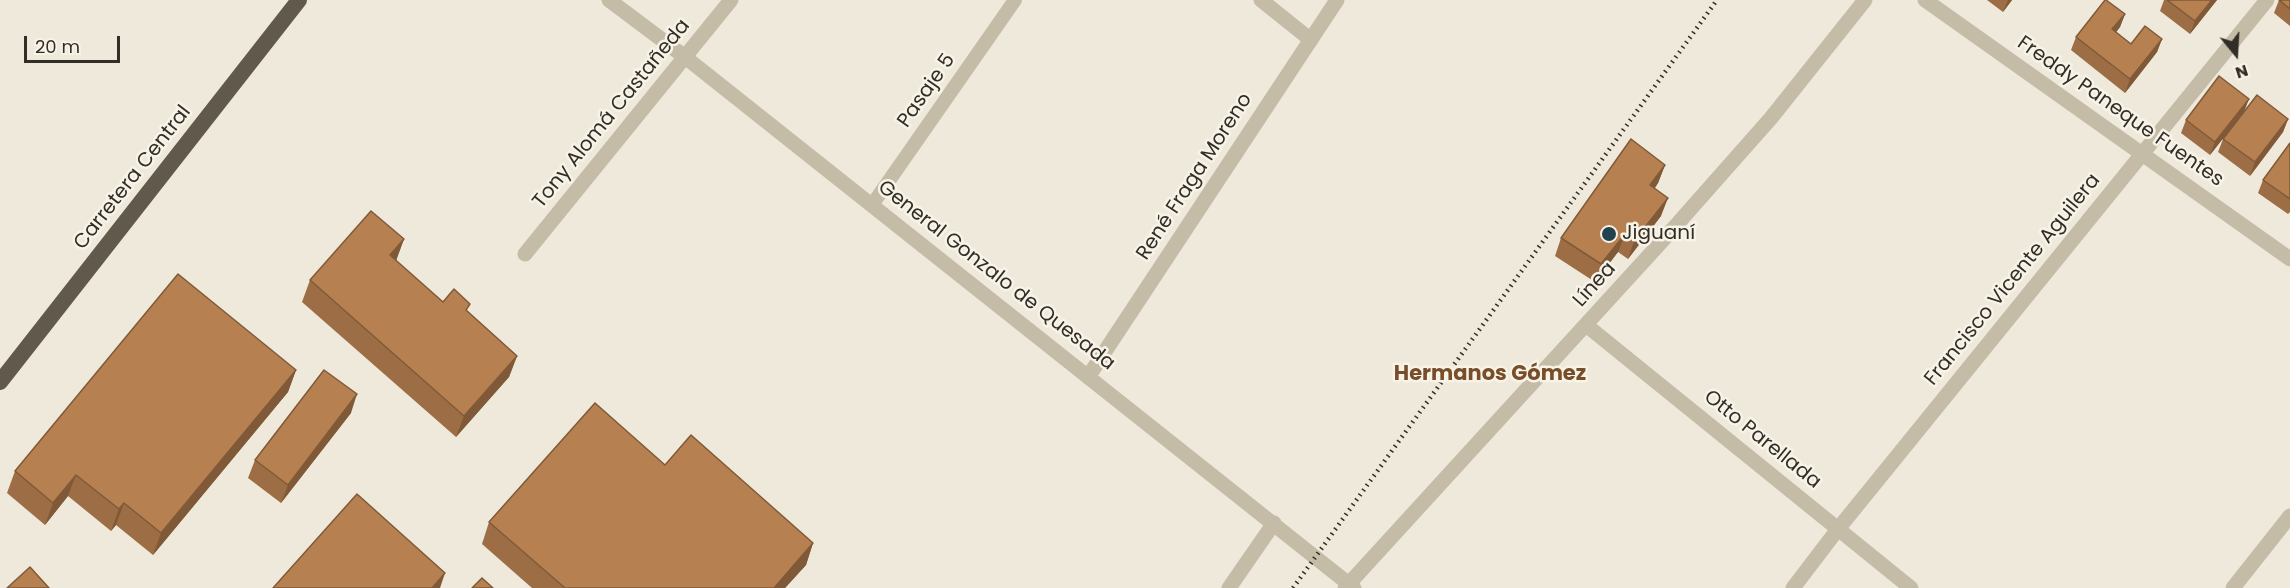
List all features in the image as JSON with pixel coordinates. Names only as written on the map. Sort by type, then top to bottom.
[{"type":"highway","name":"Carretera Central","points":[[0,382],[294,2]]},
{"type":"street","name":"General Gonzalo de Quesada","points":[[609,0],[685,57],[1274,523],[1349,586]]},
{"type":"street","name":"Tony Alomá Castañeda","points":[[525,254],[731,0]]},
{"type":"street","points":[[1261,0],[1311,40]]},
{"type":"street","name":"René Fraga Moreno","points":[[1088,377],[1337,0]]},
{"type":"street","name":"Línea","points":[[1349,586],[1771,118],[1865,0]]},
{"type":"street","name":"Freddy Paneque Fuentes","points":[[1925,0],[2290,259]]},
{"type":"street","name":"Francisco Vicente Aguilera","points":[[1793,588],[1838,529],[2267,0]]},
{"type":"street","name":"Otto Parellada","points":[[1586,325],[1911,588]]},
{"type":"street","points":[[2233,588],[2290,516]]},
{"type":"street","points":[[1229,588],[1274,523]]},
{"type":"lane","name":"Pasaje 5","points":[[872,205],[1015,0]]},
{"type":"building","points":[[2105,0],[2125,14],[2112,29],[2131,44],[2145,26],[2162,39],[2130,79],[2076,37]]},
{"type":"building","points":[[2167,0],[2212,0],[2195,21]]},
{"type":"building","points":[[2279,0],[2290,0],[2290,9]]},
{"type":"building","points":[[2219,76],[2249,99],[2215,142],[2186,120]]},
{"type":"building","points":[[2257,95],[2288,119],[2255,162],[2223,139]]},
{"type":"building","name":"Jiguaní","points":[[1631,139],[1665,165],[1650,185],[1668,198],[1634,241],[1625,234],[1601,264],[1561,238]]},
{"type":"building","points":[[2290,143],[2290,199],[2263,180]]},
{"type":"building","points":[[371,211],[404,239],[390,255],[443,302],[454,289],[470,304],[466,310],[517,356],[464,416],[310,280]]},
{"type":"building","points":[[178,274],[296,370],[161,533],[124,503],[119,509],[76,475],[53,503],[15,471]]},
{"type":"building","points":[[324,370],[357,394],[288,485],[255,460]]},
{"type":"building","points":[[595,403],[665,465],[691,435],[813,543],[774,588],[565,588],[489,522]]},
{"type":"building","points":[[357,494],[445,573],[432,588],[273,588]]},
{"type":"building","points":[[30,567],[49,588],[7,588]]},
{"type":"building","points":[[482,578],[493,588],[472,588]]},
{"type":"railway","points":[[1293,588],[1717,0]]},
{"type":"place","name":"Jiguaní","points":[[1609,234]]},
{"type":"district","name":"Hermanos Gómez","points":[[1490,375]]}]
